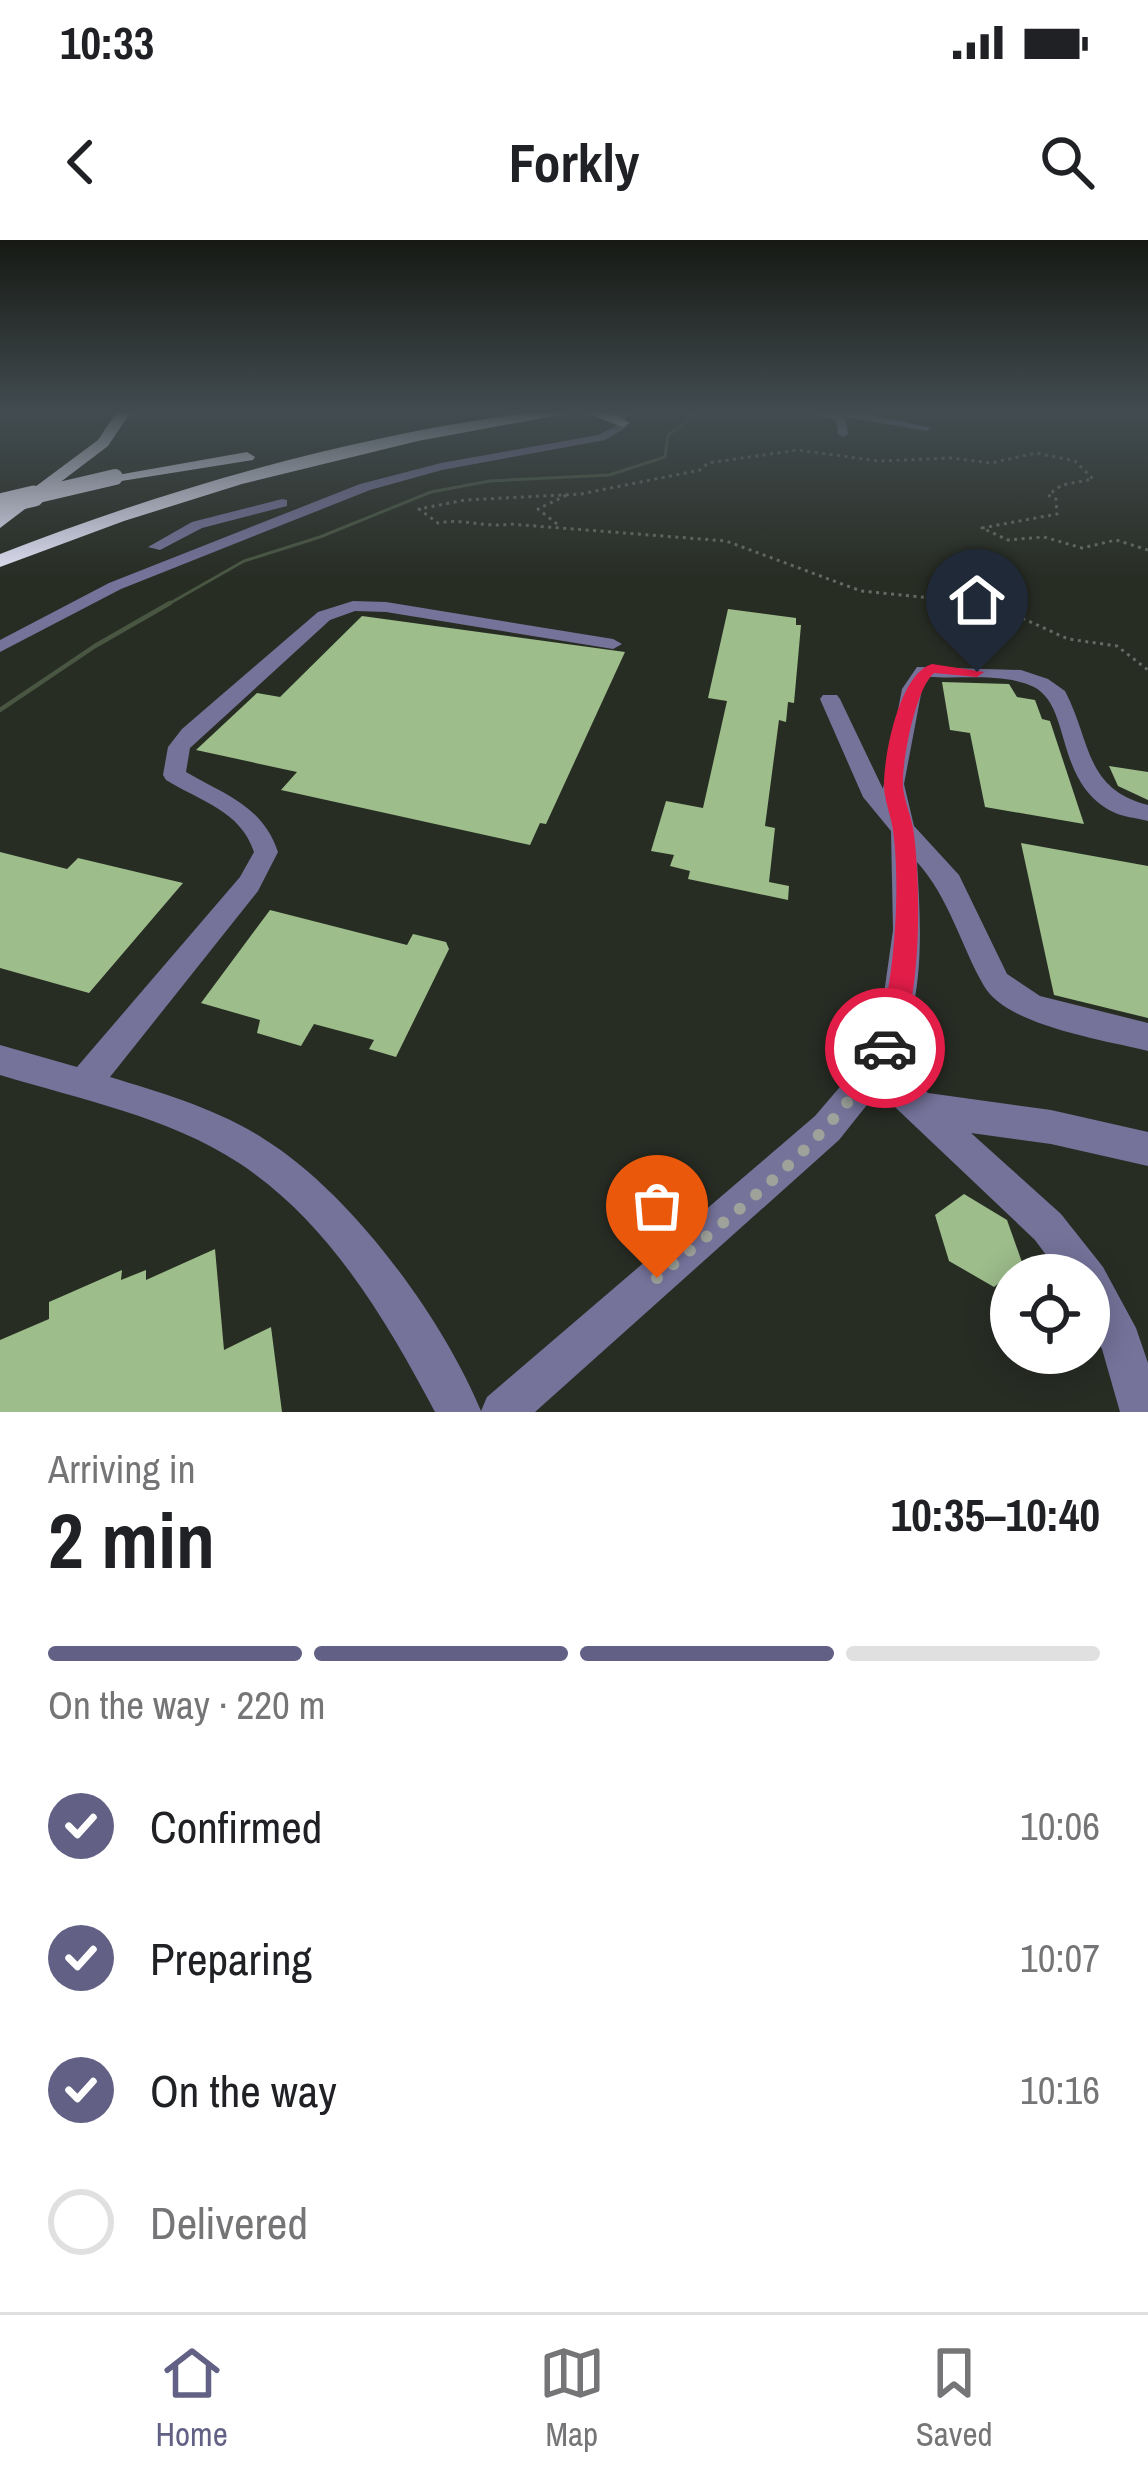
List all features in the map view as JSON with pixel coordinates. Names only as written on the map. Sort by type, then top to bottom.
[{"type":"highway","points":[[0,503],[46,468]]},
{"type":"highway","points":[[0,522],[71,468]]},
{"type":"highway","points":[[0,503],[179,468]]},
{"type":"highway","points":[[0,561],[200,488],[278,468]]},
{"type":"street","points":[[0,647],[115,586],[402,468]]},
{"type":"street","points":[[155,547],[196,525],[438,468]]},
{"type":"street","points":[[83,1085],[249,884],[266,852],[257,824],[238,808],[174,775],[178,747],[324,616],[353,606],[386,607],[613,644]]},
{"type":"street","points":[[502,1412],[827,1128],[894,1032],[904,982],[901,822],[893,784],[911,689],[924,671],[1021,676],[1058,695],[1088,782],[1120,806],[1148,813]]},
{"type":"street","points":[[830,699],[875,797],[950,882],[997,983],[1032,1007],[1148,1037]]},
{"type":"street","points":[[0,1060],[213,1130],[286,1176],[353,1244],[431,1360],[459,1412]]},
{"type":"street","points":[[874,1066],[1048,1227],[1069,1254]]},
{"type":"street","points":[[921,1109],[1052,1127],[1148,1149]]},
{"type":"street","points":[[1110,1321],[1142,1412]]},
{"type":"path","points":[[703,468],[613,490],[540,499],[480,496],[419,509],[438,523],[465,518],[486,528],[510,524],[726,542],[861,591],[992,604],[1068,639],[1118,646],[1148,670]]},
{"type":"path","points":[[1082,468],[1093,479],[1063,485],[1048,495],[1056,499],[1057,514],[1032,524],[994,523],[982,528],[1008,540],[1044,537],[1071,548],[1116,540],[1148,550]]},
{"type":"path","points":[[560,527],[538,509],[569,494]]},
{"type":"building","points":[[728,609],[796,618],[796,625],[801,625],[794,703],[788,702],[786,722],[779,720],[765,826],[775,828],[769,882],[789,886],[788,900],[688,879],[690,871],[670,866],[674,855],[651,851],[666,801],[703,808],[727,701],[708,698]]},
{"type":"building","points":[[362,616],[625,652],[546,824],[540,823],[530,845],[281,790],[297,772],[196,750],[257,693],[280,697]]},
{"type":"building","points":[[942,682],[1009,684],[1017,697],[1035,700],[1042,719],[1050,721],[1084,824],[985,807],[970,733],[950,730]]},
{"type":"building","points":[[1109,766],[1148,772],[1148,800],[1118,786]]},
{"type":"building","points":[[1021,843],[1148,866],[1148,1018],[1054,995]]},
{"type":"building","points":[[0,852],[67,869],[78,858],[183,883],[89,993],[0,968]]},
{"type":"building","points":[[270,910],[407,945],[413,934],[446,942],[449,949],[396,1057],[369,1049],[374,1040],[314,1024],[301,1046],[257,1033],[260,1020],[201,1003]]},
{"type":"building","points":[[964,1194],[1007,1220],[1019,1254],[990,1254],[990,1285],[949,1261],[935,1215]]},
{"type":"building","points":[[215,1249],[224,1350],[271,1327],[282,1412],[0,1412],[0,1340],[49,1319],[49,1302],[122,1270],[121,1280],[146,1270],[146,1280]]},
{"type":"waterway","points":[[165,606],[244,561],[320,537],[431,492],[490,481],[609,475],[632,468]]},
{"type":"waterway","points":[[0,710],[170,603]]},
{"type":"way so far","points":[[657,1278],[827,1128],[885,1048]]},
{"type":"route","points":[[885,1048],[894,1032],[904,982],[904,834],[893,784],[911,689],[932,668],[977,672]]}]
